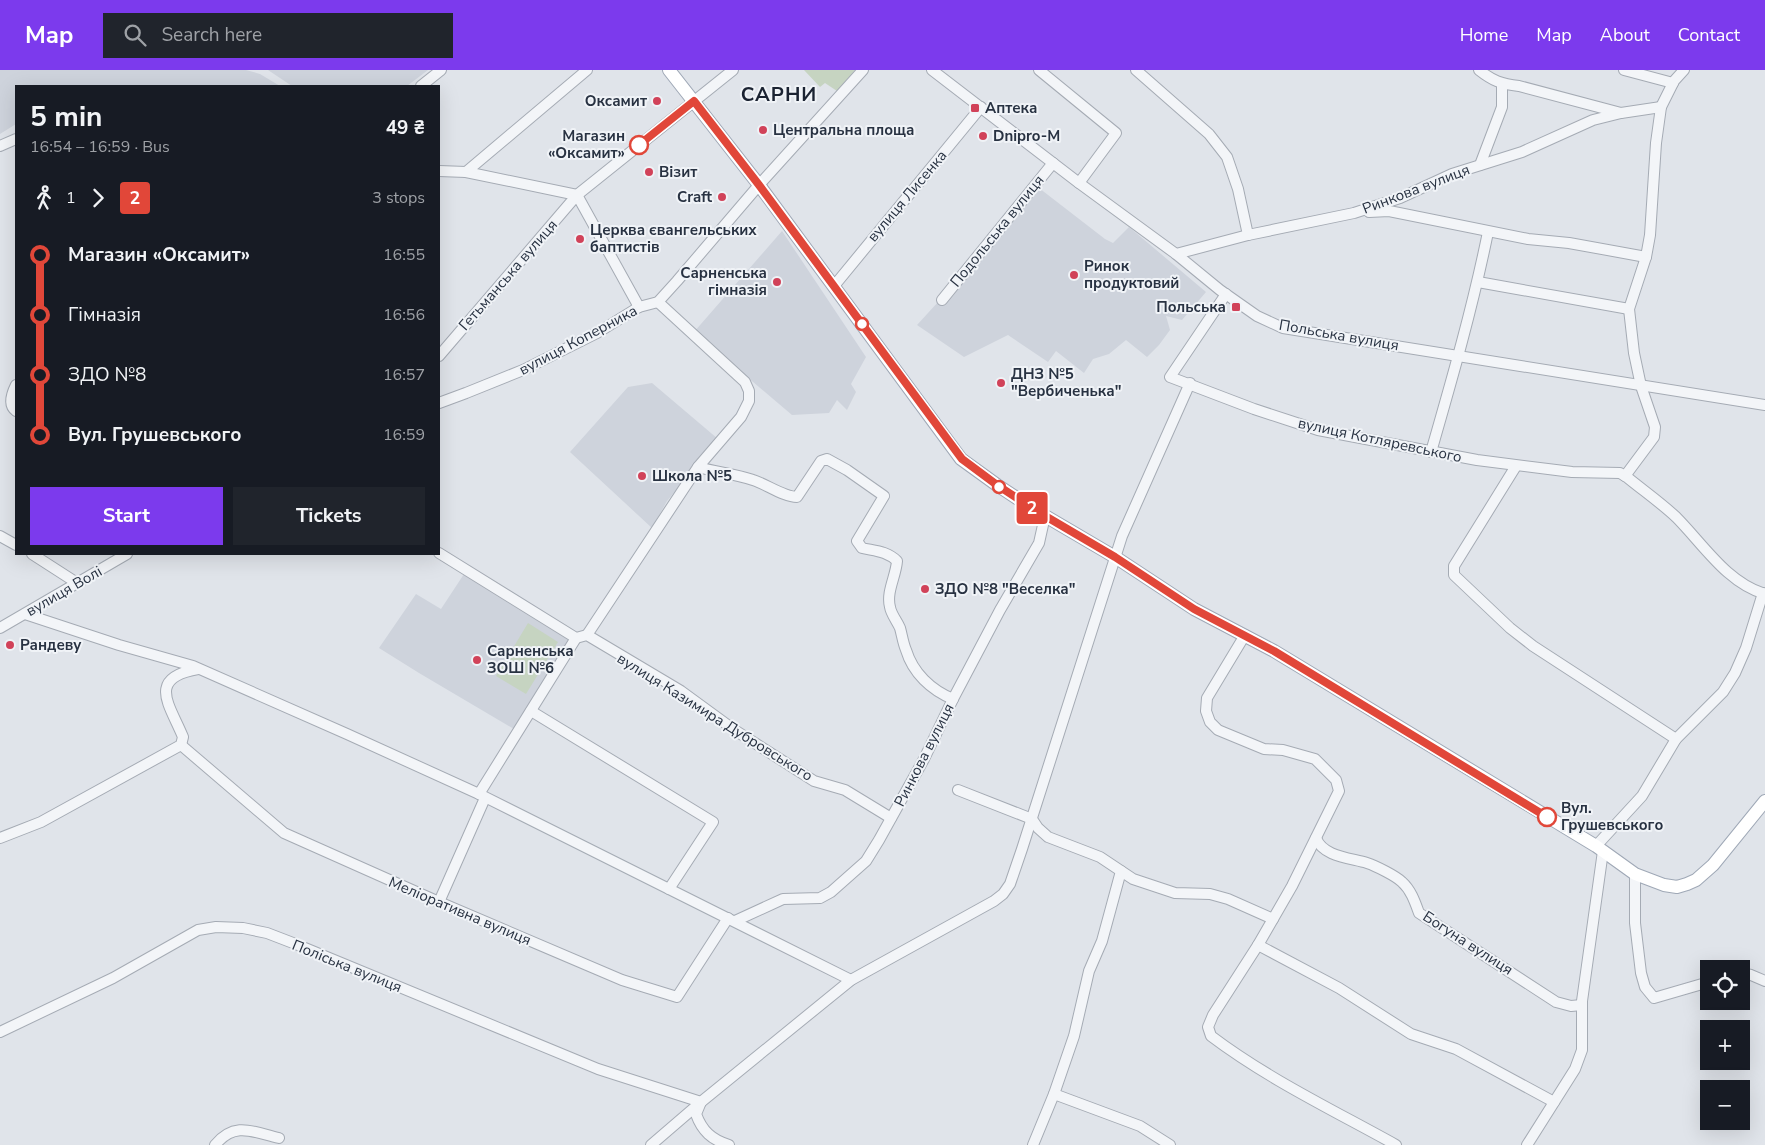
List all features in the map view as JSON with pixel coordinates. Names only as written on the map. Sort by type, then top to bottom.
[{"type":"main road","points":[[669,70],[759,185],[962,459],[997,485],[1115,557],[1194,609],[1274,651],[1600,848],[1635,874],[1664,885],[1677,886],[1696,880],[1713,865],[1765,800]]},
{"type":"street","points":[[422,85],[442,70]]},
{"type":"street","points":[[466,172],[587,70]]},
{"type":"street","name":"Гетьманська вулиця","points":[[440,355],[577,195],[733,70]]},
{"type":"street","points":[[438,902],[482,796],[531,710],[576,638],[587,635],[698,468],[741,417],[749,401],[749,391],[745,382],[658,302],[759,185],[863,70]]},
{"type":"street","name":"Польська вулиця","points":[[932,70],[1079,183],[1176,254],[1226,294],[1257,316],[1283,328],[1765,405]]},
{"type":"street","points":[[1039,70],[1116,133],[1079,183]]},
{"type":"street","points":[[1136,70],[1209,134],[1227,157],[1238,189],[1248,235]]},
{"type":"street","points":[[1479,70],[1502,84],[1519,86],[1620,113]]},
{"type":"street","points":[[1624,70],[1673,83]]},
{"type":"street","points":[[1528,1145],[1575,1069],[1582,1050],[1582,1005],[1600,848],[1642,796],[1676,739],[1710,707],[1735,674],[1764,594],[1753,590],[1726,570],[1674,516],[1625,476],[1654,437],[1655,427],[1641,386],[1634,353],[1629,309],[1646,257],[1650,235],[1656,142],[1661,107],[1673,83],[1684,70]]},
{"type":"street","points":[[1480,165],[1502,107],[1502,84]]},
{"type":"street","name":"вулиця Лисенка","points":[[834,286],[981,107]]},
{"type":"street","name":"Ринкова вулиця","points":[[1176,254],[1248,235],[1354,213],[1400,198],[1452,174],[1522,152],[1593,120],[1620,113],[1661,107]]},
{"type":"street","points":[[0,146],[15,139]]},
{"type":"street","name":"Подольська вулиця","points":[[942,300],[1053,163]]},
{"type":"street","points":[[440,171],[466,172],[577,195],[639,307]]},
{"type":"street","points":[[1354,213],[1389,211],[1488,232],[1528,239],[1569,243],[1646,257]]},
{"type":"street","points":[[1431,452],[1478,282],[1488,232]]},
{"type":"street","points":[[1478,282],[1629,309]]},
{"type":"street","points":[[651,1145],[851,980],[982,908],[1003,894],[1010,884],[1122,536],[1190,384],[1170,377],[1226,294]]},
{"type":"street","name":"вулиця Коперника","points":[[440,403],[523,370],[597,333],[639,307],[658,302]]},
{"type":"street","name":"вулиця Котляревського","points":[[1190,384],[1254,409],[1318,430],[1516,466],[1572,472],[1620,473],[1625,476]]},
{"type":"street","points":[[15,388],[11,400],[15,410]]},
{"type":"street","points":[[698,468],[752,480],[772,487],[789,497],[797,497],[821,461],[827,459],[847,470],[884,496],[857,541],[862,548],[882,551],[891,555],[897,561],[889,606],[900,628],[906,652],[914,669],[927,683],[941,694],[953,699]]},
{"type":"street","points":[[1516,466],[1454,566],[1454,575],[1510,628],[1533,646],[1676,739]]},
{"type":"street","name":"Ринкова вулиця","points":[[732,920],[783,899],[820,898],[831,892],[866,861],[924,759],[1000,610],[1051,519]]},
{"type":"street","points":[[0,536],[15,544]]},
{"type":"street","points":[[440,554],[576,638]]},
{"type":"street","points":[[34,555],[77,583]]},
{"type":"street","name":"вулиця Волі","points":[[0,628],[125,555]]},
{"type":"street","points":[[25,614],[119,645],[199,668],[482,796],[851,980]]},
{"type":"street","name":"вулиця Казимира Дубровського","points":[[587,635],[681,691],[733,729],[814,781],[845,790],[891,818]]},
{"type":"street","points":[[1244,635],[1207,698],[1206,711],[1210,722],[1218,730],[1264,749],[1283,750],[1315,759],[1336,780],[1339,791],[1292,886],[1258,945],[1212,1015],[1208,1027],[1211,1036],[1264,1072],[1316,1103],[1396,1145]]},
{"type":"street","points":[[0,838],[41,822],[181,745],[183,737],[165,693],[168,684],[178,674],[199,668]]},
{"type":"street","points":[[531,710],[713,822],[669,889]]},
{"type":"street","name":"Меліоративна вулиця","points":[[181,745],[284,833],[438,902],[622,980],[677,997],[732,920]]},
{"type":"street","points":[[958,790],[1032,819],[1048,837],[1100,858],[1133,879],[1176,893],[1210,894],[1228,899],[1273,919]]},
{"type":"street","name":"Богуна вулиця","points":[[1316,838],[1324,849],[1353,860],[1369,863],[1402,881],[1410,892],[1419,913],[1556,1002],[1570,1006],[1582,1005]]},
{"type":"street","points":[[1032,1145],[1054,1094],[1074,1036],[1089,972],[1102,941],[1121,871]]},
{"type":"street","points":[[1635,874],[1635,923],[1641,973],[1645,987],[1654,998],[1700,985]]},
{"type":"street","name":"Поліська вулиця","points":[[0,1032],[113,978],[198,930],[216,927],[243,928],[267,933],[598,1069],[701,1102]]},
{"type":"street","points":[[1258,945],[1339,988],[1411,1034],[1456,1049],[1554,1102]]},
{"type":"street","points":[[1750,975],[1765,981]]},
{"type":"street","points":[[1054,1094],[1140,1126],[1170,1145]]},
{"type":"street","points":[[701,1102],[696,1114],[700,1125],[707,1134],[729,1145]]},
{"type":"street","points":[[215,1145],[223,1136],[240,1129],[279,1138]]},
{"type":"shaded area","points":[[0,70],[246,70],[260,74],[278,85],[15,85],[15,125],[0,134]]},
{"type":"shaded area","points":[[268,70],[428,70],[408,85],[290,85]]},
{"type":"shaded area","name":"Ринок продуктовий","points":[[1039,188],[1105,239],[1113,243],[1129,227],[1206,292],[1182,320],[1166,316],[1170,330],[1147,357],[1126,340],[1109,354],[1093,359],[1084,373],[1056,351],[1048,362],[1008,335],[964,357],[917,325],[976,257],[995,244],[1001,233]]},
{"type":"shaded area","name":"Сарненська гімназія","points":[[782,231],[866,357],[851,384],[856,392],[847,410],[837,400],[829,413],[792,415],[694,332]]},
{"type":"shaded area","name":"Школа №5","points":[[652,383],[718,439],[667,501],[652,528],[570,452],[628,387]]},
{"type":"shaded area","name":"Сарненська ЗОШ №6","points":[[464,574],[566,636],[568,641],[514,729],[379,648],[416,594],[441,609]]},
{"type":"green space","points":[[804,70],[855,70],[837,91],[825,83],[820,87]]},
{"type":"green space","points":[[528,623],[558,642],[526,694],[496,676]]},
{"type":"bus line","name":"2","points":[[639,145],[694,101],[759,185],[962,459],[1035,510],[1115,557],[1194,609],[1274,651],[1547,817]]},
{"type":"place","name":"Оксамит","points":[[657,101]]},
{"type":"place","name":"Аптека","points":[[975,108]]},
{"type":"place","name":"Центральна площа","points":[[763,130]]},
{"type":"place","name":"Dnipro-M","points":[[983,136]]},
{"type":"place","name":"Магазин «Оксамит»","points":[[639,145]]},
{"type":"place","name":"Візит","points":[[649,172]]},
{"type":"place","name":"Craft","points":[[722,197]]},
{"type":"place","name":"Церква євангельських баптистів","points":[[580,239]]},
{"type":"place","name":"Ринок продуктовий","points":[[1074,275]]},
{"type":"place","name":"Сарненська гімназія","points":[[777,282]]},
{"type":"place","name":"Польська","points":[[1236,307]]},
{"type":"place","name":"ДНЗ №5 \"Вербиченька\"","points":[[1001,383]]},
{"type":"place","name":"Школа №5","points":[[642,476]]},
{"type":"place","name":"ЗДО №8 \"Веселка\"","points":[[925,589]]},
{"type":"place","name":"Рандеву","points":[[10,645]]},
{"type":"place","name":"Сарненська ЗОШ №6","points":[[477,660]]},
{"type":"place","name":"Вул. Грушевського","points":[[1547,817]]},
{"type":"district","name":"САРНИ","points":[[779,94]]}]
